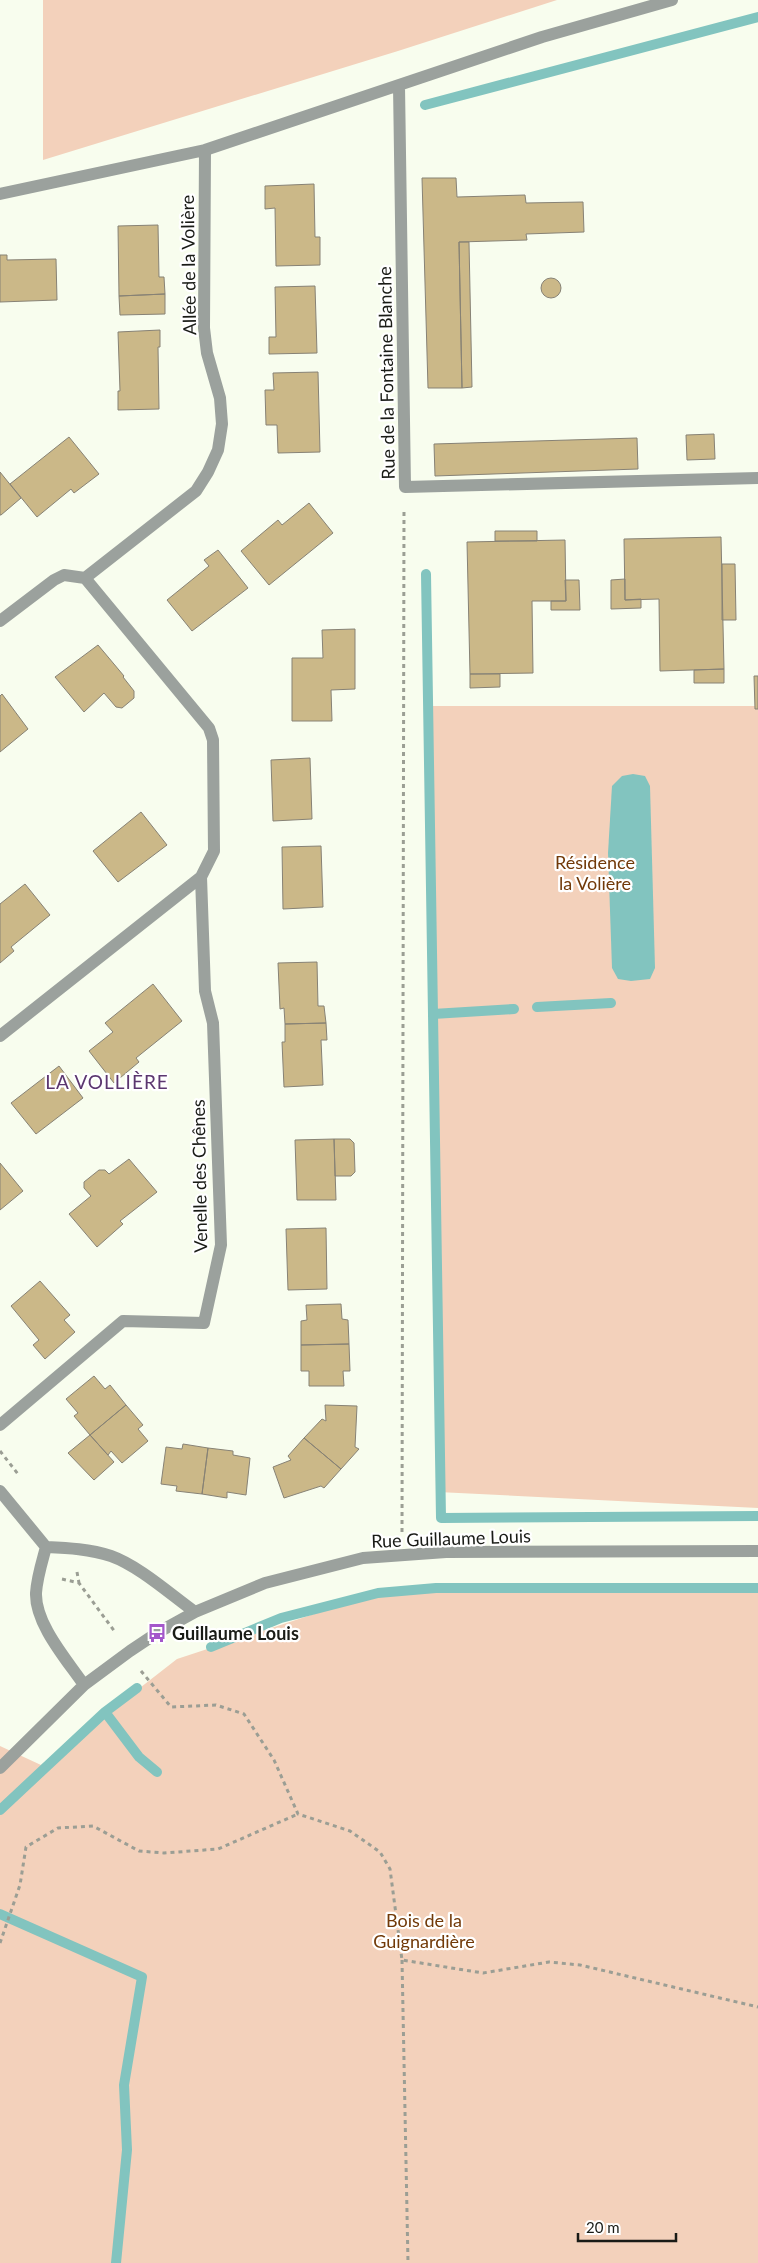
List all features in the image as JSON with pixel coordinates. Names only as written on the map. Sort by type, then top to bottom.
[{"type":"street","points":[[0,194],[205,150],[542,37],[672,0]]},
{"type":"street","name":"Rue de la Fontaine Blanche","points":[[399,86],[404,487],[758,478]]},
{"type":"street","name":"Allée de la Volière","points":[[85,578],[196,490],[208,472],[218,450],[222,424],[220,398],[207,353],[204,328],[205,150]]},
{"type":"street","points":[[0,621],[54,580],[64,575],[85,578],[208,728],[212,740],[214,851],[201,877],[0,1036]]},
{"type":"street","name":"Venelle des Chênes","points":[[0,1424],[123,1321],[204,1323],[221,1245],[214,1023],[205,991],[201,877]]},
{"type":"street","points":[[0,1491],[46,1547],[73,1548],[113,1557],[130,1565],[195,1612]]},
{"type":"street","points":[[46,1547],[36,1594],[39,1612],[46,1628],[84,1685]]},
{"type":"street","name":"Rue Guillaume Louis","points":[[0,1768],[84,1685],[130,1651],[157,1633],[195,1612],[266,1583],[363,1558],[446,1552],[758,1551]]},
{"type":"path","points":[[402,1555],[404,487]]},
{"type":"path","points":[[39,1574],[79,1583],[130,1651],[142,1674],[171,1707],[216,1705],[244,1714],[274,1760],[298,1814]]},
{"type":"path","points":[[0,1943],[20,1885],[26,1847],[58,1828],[93,1826],[139,1851],[164,1853],[218,1849],[298,1814],[350,1831],[380,1852],[390,1869],[402,1960],[408,2263]]},
{"type":"path","points":[[402,1960],[483,1973],[549,1962],[580,1965],[758,2007]]},
{"type":"green space","points":[[43,0],[557,0],[43,160]]},
{"type":"green space","name":"Résidence la Volière","points":[[431,706],[758,706],[758,1508],[438,1492]]},
{"type":"green space","name":"Bois de la Guignardière","points":[[758,1592],[758,2263],[0,2263],[0,1746],[41,1765],[177,1659],[378,1593]]},
{"type":"water","points":[[633,774],[645,776],[650,786],[655,968],[650,979],[631,981],[618,979],[612,968],[608,853],[612,786],[622,776]]},
{"type":"building","points":[[422,178],[456,178],[457,197],[525,195],[526,203],[583,202],[584,232],[526,234],[527,240],[459,242],[462,388],[428,388]]},
{"type":"building","points":[[314,184],[315,237],[320,237],[320,265],[276,266],[275,208],[265,209],[265,186]]},
{"type":"building","points":[[158,225],[159,277],[164,277],[165,294],[119,296],[118,226]]},
{"type":"building","points":[[459,242],[469,242],[472,387],[462,388]]},
{"type":"building","points":[[0,255],[7,255],[7,260],[56,259],[57,300],[0,302]]},
{"type":"building","points":[[551,278],[558,281],[561,288],[558,295],[551,298],[544,295],[541,288],[544,281]]},
{"type":"building","points":[[315,286],[317,353],[269,354],[269,337],[276,337],[275,287]]},
{"type":"building","points":[[165,294],[165,314],[120,315],[119,296]]},
{"type":"building","points":[[160,330],[160,347],[158,347],[159,409],[118,410],[118,391],[120,391],[118,332]]},
{"type":"building","points":[[318,372],[320,452],[278,453],[277,425],[266,425],[265,390],[274,390],[273,373]]},
{"type":"building","points":[[714,434],[715,459],[687,460],[686,435]]},
{"type":"building","points":[[69,437],[99,474],[74,493],[71,489],[37,517],[10,484]]},
{"type":"building","points":[[637,438],[638,469],[435,476],[434,444]]},
{"type":"building","points":[[0,472],[21,498],[1,515],[0,515]]},
{"type":"building","points":[[309,503],[333,533],[269,585],[241,551],[278,520],[282,525]]},
{"type":"building","points":[[495,531],[537,531],[537,541],[495,541]]},
{"type":"building","points":[[721,537],[724,669],[660,671],[659,599],[625,600],[624,539]]},
{"type":"building","points":[[565,540],[566,601],[532,601],[533,673],[470,674],[467,542]]},
{"type":"building","points":[[218,550],[248,588],[192,631],[167,600],[209,566],[204,560]]},
{"type":"building","points":[[722,564],[735,564],[736,620],[722,620]]},
{"type":"building","points":[[625,579],[625,600],[641,599],[641,608],[611,609],[611,580]]},
{"type":"building","points":[[565,580],[579,580],[580,610],[551,610],[551,601],[566,601]]},
{"type":"building","points":[[355,629],[355,689],[331,690],[332,721],[292,721],[292,658],[323,658],[322,630]]},
{"type":"building","points":[[98,645],[124,676],[134,691],[134,698],[122,708],[116,707],[104,693],[84,712],[55,677]]},
{"type":"building","points":[[724,669],[724,683],[694,683],[694,670]]},
{"type":"building","points":[[470,674],[500,674],[500,687],[470,688]]},
{"type":"building","points":[[754,676],[758,676],[758,709],[755,709]]},
{"type":"building","points":[[2,694],[28,729],[0,752],[0,696]]},
{"type":"building","points":[[310,758],[312,819],[273,821],[271,760]]},
{"type":"building","points":[[141,812],[167,845],[118,882],[93,851]]},
{"type":"building","points":[[321,846],[323,907],[283,909],[282,847]]},
{"type":"building","points":[[25,884],[50,915],[11,947],[14,951],[0,963],[0,904]]},
{"type":"building","points":[[317,962],[318,1006],[324,1006],[326,1023],[285,1024],[284,1008],[280,1009],[278,963]]},
{"type":"building","points":[[153,984],[182,1021],[136,1058],[139,1062],[114,1083],[89,1051],[113,1032],[105,1023]]},
{"type":"building","points":[[326,1023],[327,1040],[321,1040],[323,1085],[284,1087],[282,1042],[285,1042],[285,1024]]},
{"type":"building","points":[[59,1066],[83,1098],[36,1134],[11,1103]]},
{"type":"building","points":[[334,1139],[350,1139],[354,1143],[355,1172],[351,1176],[335,1176]]},
{"type":"building","points":[[334,1139],[336,1200],[297,1200],[295,1140]]},
{"type":"building","points":[[129,1159],[157,1192],[120,1221],[123,1224],[97,1247],[69,1214],[91,1196],[84,1188],[84,1182],[99,1170],[105,1170],[109,1174]]},
{"type":"building","points":[[0,1163],[23,1191],[0,1210]]},
{"type":"building","points":[[326,1228],[327,1289],[288,1290],[286,1229]]},
{"type":"building","points":[[40,1281],[70,1315],[64,1320],[75,1332],[45,1359],[33,1345],[39,1340],[11,1306]]},
{"type":"building","points":[[341,1304],[342,1319],[348,1320],[349,1344],[301,1345],[301,1321],[307,1320],[306,1305]]},
{"type":"building","points":[[349,1344],[350,1371],[343,1371],[344,1386],[309,1386],[309,1371],[301,1371],[301,1345]]},
{"type":"building","points":[[94,1376],[105,1389],[110,1385],[126,1405],[90,1435],[74,1416],[78,1413],[66,1399]]},
{"type":"building","points":[[126,1405],[143,1425],[138,1429],[148,1441],[122,1463],[111,1451],[108,1455],[90,1435]]},
{"type":"building","points":[[325,1405],[357,1406],[355,1447],[359,1449],[341,1469],[304,1438],[322,1419],[326,1421]]},
{"type":"building","points":[[90,1435],[114,1462],[94,1480],[68,1453]]},
{"type":"building","points":[[304,1438],[341,1469],[324,1488],[321,1486],[284,1498],[273,1467],[291,1460],[288,1456]]},
{"type":"building","points":[[183,1444],[208,1448],[202,1494],[176,1491],[177,1486],[161,1484],[166,1447],[182,1449]]},
{"type":"building","points":[[208,1448],[233,1451],[233,1455],[250,1458],[246,1495],[227,1492],[227,1498],[202,1494]]},
{"type":"waterway","points":[[425,105],[758,17]]},
{"type":"waterway","points":[[426,574],[441,1518],[758,1516]]},
{"type":"waterway","points":[[537,1007],[611,1003]]},
{"type":"waterway","points":[[433,1014],[514,1009]]},
{"type":"waterway","points":[[211,1647],[281,1618],[378,1593],[436,1588],[758,1588]]},
{"type":"waterway","points":[[0,1810],[105,1712],[137,1688]]},
{"type":"waterway","points":[[105,1712],[139,1757],[157,1772]]},
{"type":"waterway","points":[[0,1914],[142,1977],[124,2085],[127,2150],[116,2263]]},
{"type":"place","name":"Guillaume Louis","points":[[157,1633]]},
{"type":"district","name":"LA VOLLIÈRE","points":[[107,1081]]}]
